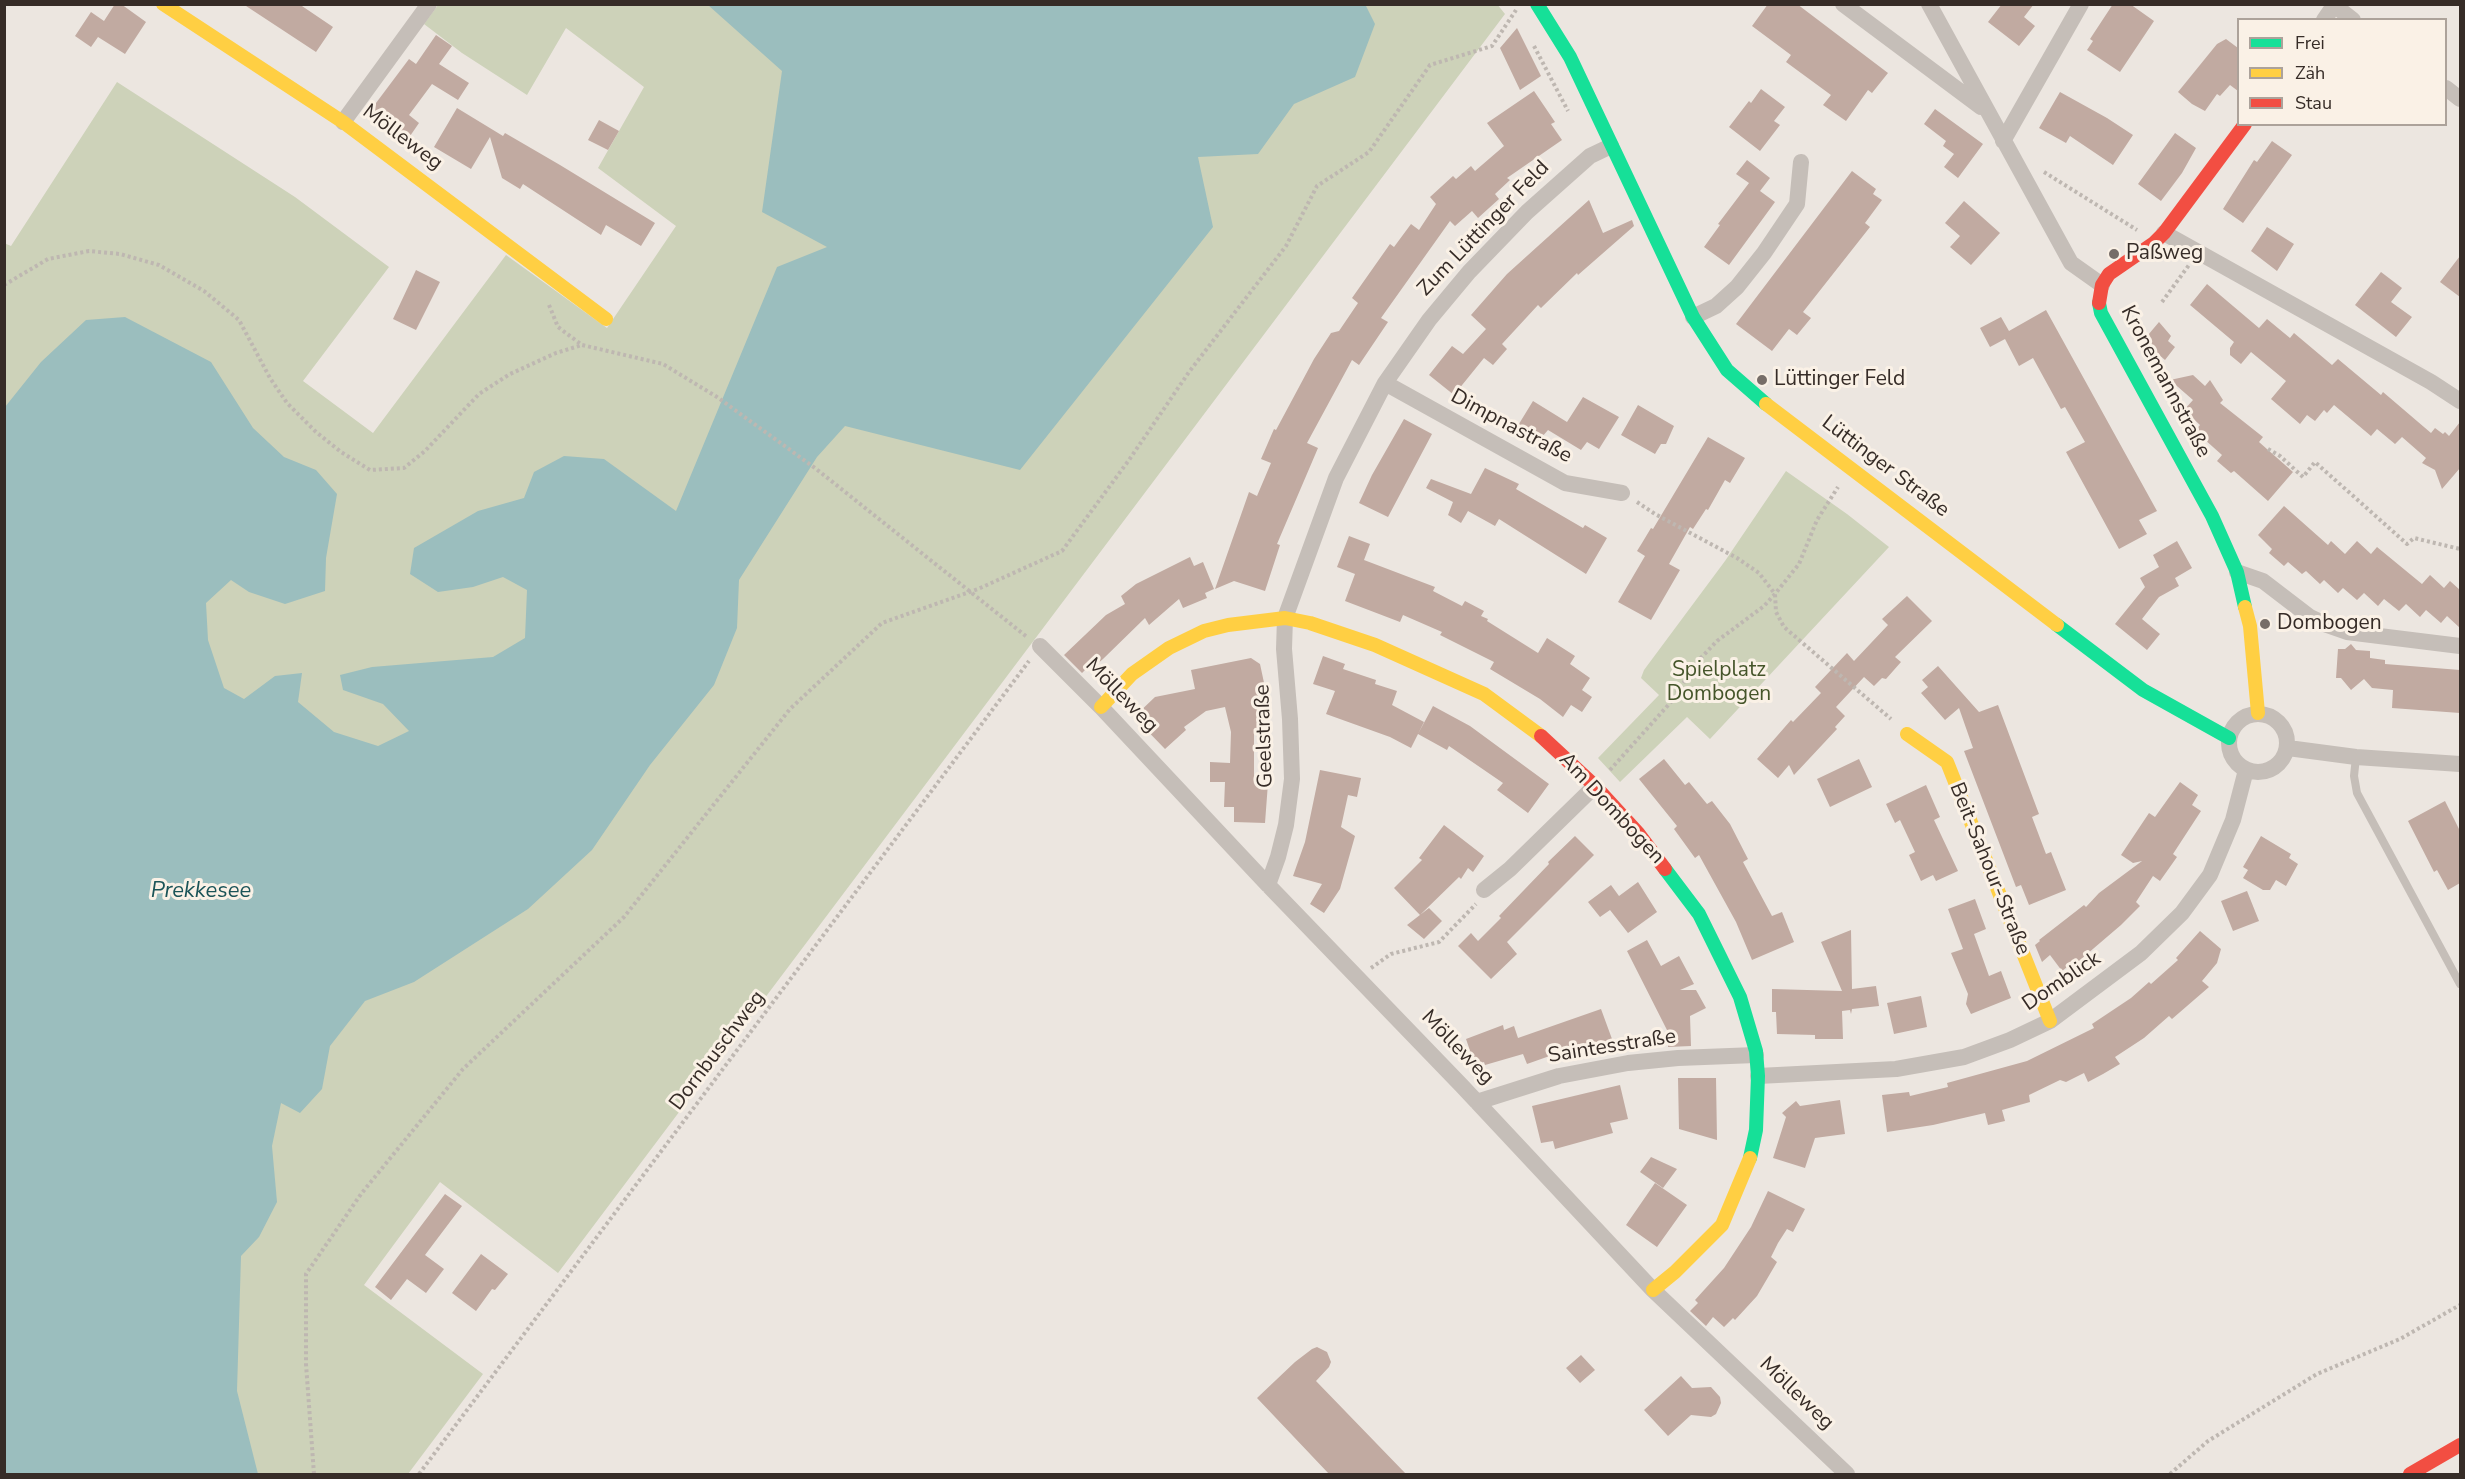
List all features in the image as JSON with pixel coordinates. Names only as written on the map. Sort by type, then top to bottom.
[{"type":"street","name":"Mölleweg","points":[[163,4],[343,122],[606,319]]},
{"type":"street","points":[[343,122],[429,4]]},
{"type":"street","name":"Lüttinger Straße","points":[[1537,4],[1570,57],[1693,317],[1727,370],[1778,415],[2143,690],[2229,738]]},
{"type":"street","points":[[1843,4],[1986,112]]},
{"type":"street","name":"Kronemannstraße","points":[[1929,4],[1986,112],[2071,262],[2102,285],[2098,300],[2101,313],[2212,516],[2237,572],[2250,626],[2258,713]]},
{"type":"street","points":[[2003,141],[2081,4]]},
{"type":"street","points":[[2325,18],[2335,5],[2351,18]]},
{"type":"street","points":[[2447,89],[2460,99]]},
{"type":"street","points":[[2102,285],[2109,274],[2159,238],[2243,126]]},
{"type":"street","name":"Zum Lüttinger Feld","points":[[1285,618],[1336,478],[1385,383],[1429,320],[1469,272],[1527,212],[1590,156],[1611,146]]},
{"type":"street","points":[[1693,317],[1716,306],[1737,287],[1764,253],[1797,204],[1801,162]]},
{"type":"street","points":[[2159,238],[2199,253],[2431,382],[2460,401]]},
{"type":"street","name":"Dimpnastraße","points":[[1385,383],[1565,483],[1622,493]]},
{"type":"street","points":[[2237,572],[2263,581],[2310,617],[2347,632],[2460,646]]},
{"type":"street","name":"Am Dombogen","points":[[1101,707],[1132,674],[1169,648],[1212,629],[1285,618],[1310,623],[1374,645],[1484,694],[1540,735],[1595,786],[1638,833],[1699,914],[1740,997],[1756,1055],[1758,1076],[1756,1130],[1748,1166],[1722,1225],[1675,1272],[1653,1290]]},
{"type":"street","name":"Geelstraße","points":[[1268,885],[1286,825],[1292,779],[1284,649],[1285,618]]},
{"type":"street","name":"Mölleweg","points":[[1040,646],[1101,707],[1477,1102],[1653,1290],[1847,1474]]},
{"type":"street","points":[[2258,713],[2275,717],[2286,731],[2288,748],[2282,761],[2266,772],[2247,770],[2235,762],[2229,749],[2229,738],[2239,720],[2258,713]]},
{"type":"street","name":"Beit-Sahour-Straße","points":[[1907,734],[1947,762],[2050,1021]]},
{"type":"street","points":[[2288,748],[2356,758],[2460,764]]},
{"type":"street","name":"Domblick","points":[[1758,1076],[1896,1069],[1964,1057],[2010,1040],[2050,1021],[2141,953],[2182,913],[2210,875],[2233,820],[2247,770]]},
{"type":"street","points":[[1484,890],[1595,786]]},
{"type":"street","name":"Saintesstraße","points":[[1477,1102],[1558,1076],[1628,1063],[1678,1058],[1756,1055]]},
{"type":"street","points":[[2410,1474],[2460,1444]]},
{"type":"lane","points":[[2356,758],[2354,776],[2357,793],[2460,984]]},
{"type":"path","points":[[1510,4],[1521,22]]},
{"type":"path","points":[[314,1474],[306,1364],[306,1274],[361,1194],[463,1069],[624,918],[790,709],[882,623],[969,591],[1062,551],[1129,460],[1189,372],[1286,246],[1317,186],[1369,152],[1430,65],[1492,46],[1521,4]]},
{"type":"path","points":[[1532,43],[1570,115]]},
{"type":"path","points":[[2043,172],[2142,233],[2159,238]]},
{"type":"path","points":[[4,285],[48,259],[89,251],[120,254],[159,265],[204,291],[239,320],[270,378],[287,403],[316,432],[341,452],[370,470],[404,468],[425,451],[478,394],[510,374],[556,353],[582,345]]},
{"type":"path","points":[[2162,302],[2199,253]]},
{"type":"path","points":[[548,274],[548,300],[558,327],[582,345],[663,364],[717,397],[815,468],[1040,646]]},
{"type":"path","points":[[2268,449],[2280,456],[2303,477],[2315,462],[2407,544],[2414,538],[2460,549]]},
{"type":"path","points":[[1595,786],[1671,702],[1697,662],[1717,641],[1764,606],[1775,594],[1799,564],[1817,520],[1840,484]]},
{"type":"path","points":[[1622,493],[1655,514],[1737,558],[1759,573],[1775,594],[1776,612],[1784,627],[1907,734]]},
{"type":"path","name":"Dornbuschweg","points":[[419,1474],[1040,646]]},
{"type":"path","points":[[1360,980],[1380,960],[1391,954],[1439,942],[1473,909],[1484,890]]},
{"type":"path","points":[[2170,1474],[2208,1441],[2317,1374],[2400,1339],[2460,1305]]},
{"type":"green space","points":[[1497,4],[1505,14],[558,1273],[440,1182],[364,1285],[483,1374],[408,1474],[5,1474],[4,243],[11,246],[117,82],[295,197],[389,267],[303,381],[373,433],[506,255],[607,328],[676,226],[598,168],[644,87],[566,28],[527,95],[462,53],[424,24],[438,5]]},
{"type":"green space","name":"Spielplatz Dombogen","points":[[1786,471],[1889,547],[1710,739],[1687,717],[1620,782],[1598,758],[1659,695],[1641,678],[1644,670],[1725,561]]},
{"type":"water","name":"Prekkesee","points":[[1365,4],[1375,24],[1355,77],[1294,104],[1258,154],[1198,157],[1213,227],[1020,470],[845,426],[817,457],[739,580],[737,628],[714,685],[650,765],[592,850],[528,909],[414,982],[365,1001],[330,1046],[322,1089],[300,1113],[281,1103],[272,1146],[277,1202],[259,1237],[241,1256],[237,1391],[258,1474],[5,1474],[5,407],[41,362],[86,320],[125,317],[211,362],[253,428],[284,457],[316,470],[337,494],[326,558],[325,591],[285,604],[249,592],[231,580],[206,603],[208,640],[224,688],[244,699],[275,676],[302,673],[298,702],[334,732],[378,746],[409,731],[383,704],[343,690],[340,675],[372,667],[493,657],[525,638],[527,590],[503,577],[473,587],[438,592],[410,574],[414,548],[478,511],[524,498],[534,472],[564,456],[604,459],[676,511],[777,267],[827,247],[762,212],[782,71],[708,5]]},
{"type":"building","points":[[115,4],[121,4],[146,22],[125,54],[98,37],[91,47],[75,36],[91,12],[104,21]]},
{"type":"building","points":[[243,4],[299,4],[333,27],[316,52]]},
{"type":"building","points":[[1768,4],[1797,4],[1888,73],[1872,93],[1868,90],[1846,121],[1823,105],[1831,95],[1786,62],[1791,55],[1752,26]]},
{"type":"building","points":[[2002,4],[2034,4],[2024,17],[2035,26],[2019,46],[1988,22]]},
{"type":"building","points":[[2113,4],[2130,4],[2154,21],[2120,72],[2087,50],[2093,41],[2090,39]]},
{"type":"building","points":[[1517,28],[1541,76],[1520,90],[1500,48]]},
{"type":"building","points":[[436,35],[452,46],[439,64],[469,83],[458,100],[432,84],[409,115],[419,123],[408,139],[370,111],[409,59],[416,64]]},
{"type":"building","points":[[2226,39],[2237,47],[2237,90],[2230,85],[2220,96],[2217,94],[2205,111],[2178,92],[2217,44]]},
{"type":"building","points":[[1761,89],[1785,107],[1774,121],[1780,125],[1760,151],[1729,127]]},
{"type":"building","points":[[1534,91],[1555,122],[1551,124],[1562,140],[1507,178],[1510,180],[1495,194],[1499,199],[1478,218],[1472,211],[1455,226],[1450,221],[1381,318],[1388,322],[1359,365],[1352,360],[1307,443],[1318,448],[1277,544],[1280,545],[1265,591],[1234,581],[1215,589],[1249,492],[1257,496],[1271,463],[1261,459],[1274,429],[1276,430],[1314,359],[1331,333],[1339,331],[1358,303],[1352,298],[1390,244],[1394,247],[1411,224],[1419,230],[1436,204],[1430,197],[1453,176],[1456,179],[1471,166],[1475,171],[1504,146],[1487,123]]},
{"type":"building","points":[[2060,92],[2133,135],[2113,165],[2070,136],[2066,143],[2039,128]]},
{"type":"building","points":[[457,108],[503,136],[505,133],[655,223],[641,246],[606,225],[601,235],[523,184],[520,189],[502,178],[490,137],[471,169],[434,147]]},
{"type":"building","points":[[1935,109],[1983,144],[1958,178],[1944,167],[1954,154],[1943,146],[1946,141],[1924,124]]},
{"type":"building","points":[[599,120],[619,131],[608,150],[588,140]]},
{"type":"building","points":[[2175,133],[2196,148],[2182,173],[2161,201],[2138,184]]},
{"type":"building","points":[[2272,141],[2292,155],[2243,223],[2223,209],[2254,160],[2257,162]]},
{"type":"building","points":[[1747,160],[1770,178],[1760,191],[1775,202],[1729,265],[1704,247],[1749,183],[1736,174]]},
{"type":"building","points":[[1852,171],[1876,189],[1873,194],[1882,200],[1865,223],[1870,227],[1803,312],[1811,318],[1797,335],[1789,329],[1772,351],[1736,324]]},
{"type":"building","points":[[1589,200],[1603,233],[1632,220],[1634,226],[1578,275],[1577,273],[1541,308],[1538,305],[1502,344],[1507,349],[1493,365],[1484,358],[1454,395],[1429,375],[1452,346],[1463,354],[1486,329],[1471,315],[1507,274]]},
{"type":"building","points":[[1964,201],[2000,233],[1971,265],[1950,247],[1960,236],[1945,223]]},
{"type":"building","points":[[2267,227],[2294,244],[2277,271],[2251,251]]},
{"type":"building","points":[[2460,256],[2460,297],[2440,282]]},
{"type":"building","points":[[416,270],[440,282],[416,330],[393,319]]},
{"type":"building","points":[[2381,272],[2402,288],[2391,302],[2412,317],[2396,337],[2355,305]]},
{"type":"building","points":[[2207,284],[2259,328],[2267,319],[2290,338],[2294,333],[2332,365],[2338,359],[2381,395],[2383,392],[2431,433],[2435,428],[2449,436],[2460,422],[2460,468],[2442,489],[2435,470],[2422,463],[2426,458],[2402,437],[2395,444],[2377,429],[2371,436],[2334,405],[2327,413],[2324,410],[2315,421],[2307,415],[2300,424],[2271,399],[2286,381],[2251,352],[2241,364],[2230,355],[2230,348],[2234,342],[2190,305]]},
{"type":"building","points":[[2046,310],[2157,511],[2139,520],[2147,534],[2119,549],[2066,452],[2085,442],[2065,407],[2061,409],[2033,358],[2019,366],[2005,339],[1990,347],[1980,328],[2001,317],[2009,331]]},
{"type":"building","points":[[2159,322],[2171,336],[2168,341],[2175,347],[2165,360],[2143,341]]},
{"type":"building","points":[[2193,375],[2205,386],[2210,380],[2223,400],[2220,403],[2263,437],[2259,442],[2293,472],[2268,501],[2234,471],[2231,473],[2217,461],[2222,455],[2195,431],[2200,425],[2184,410],[2193,400],[2170,380]]},
{"type":"building","points":[[1583,397],[1619,417],[1599,449],[1587,442],[1581,450],[1548,430],[1535,445],[1514,432],[1533,401],[1567,422]]},
{"type":"building","points":[[1638,405],[1674,426],[1666,444],[1661,444],[1655,454],[1621,435]]},
{"type":"building","points":[[1404,419],[1432,434],[1388,517],[1359,503]]},
{"type":"building","points":[[1708,437],[1745,458],[1730,483],[1725,480],[1708,510],[1706,509],[1693,529],[1690,527],[1669,564],[1680,570],[1651,620],[1618,602],[1645,556],[1637,551],[1651,528],[1653,529]]},
{"type":"building","points":[[1485,468],[1519,484],[1516,489],[1583,528],[1585,525],[1607,538],[1586,574],[1499,519],[1495,526],[1468,511],[1461,523],[1448,515],[1453,502],[1426,488],[1431,479],[1471,494]]},
{"type":"building","points":[[2284,506],[2328,545],[2331,541],[2345,554],[2357,541],[2371,554],[2377,547],[2422,584],[2430,575],[2444,588],[2450,581],[2460,590],[2460,628],[2447,616],[2441,623],[2426,610],[2420,617],[2406,604],[2399,611],[2384,599],[2378,606],[2364,593],[2357,600],[2343,588],[2338,593],[2324,580],[2320,584],[2306,571],[2302,574],[2288,562],[2284,566],[2269,553],[2272,549],[2258,535]]},
{"type":"building","points":[[1349,536],[1370,544],[1364,560],[1435,587],[1433,591],[1462,606],[1465,601],[1484,611],[1481,616],[1488,619],[1487,621],[1538,653],[1547,638],[1575,656],[1570,664],[1590,678],[1582,690],[1592,697],[1582,712],[1571,705],[1563,717],[1540,699],[1490,669],[1494,662],[1440,635],[1442,632],[1403,615],[1400,622],[1345,601],[1355,574],[1337,567]]},
{"type":"building","points":[[2177,541],[2192,568],[2175,578],[2179,586],[2159,597],[2142,619],[2160,634],[2147,650],[2115,624],[2145,587],[2140,578],[2159,567],[2153,555]]},
{"type":"building","points":[[1190,557],[1194,566],[1203,562],[1214,589],[1205,593],[1207,598],[1183,608],[1179,599],[1149,625],[1145,618],[1103,659],[1096,665],[1093,662],[1082,673],[1064,655],[1106,615],[1125,604],[1121,596],[1136,584]]},
{"type":"building","points":[[1907,596],[1932,621],[1895,657],[1901,662],[1886,679],[1882,678],[1874,686],[1864,677],[1836,707],[1845,716],[1835,727],[1837,729],[1794,775],[1789,765],[1778,778],[1757,759],[1791,720],[1793,722],[1821,693],[1815,687],[1847,653],[1854,661],[1888,625],[1882,619]]},
{"type":"building","points":[[2351,644],[2356,650],[2370,651],[2370,658],[2385,660],[2385,664],[2460,670],[2460,713],[2392,708],[2393,690],[2372,688],[2364,679],[2351,690],[2341,678],[2336,678],[2338,649],[2345,649]]},
{"type":"building","points":[[1323,656],[1345,664],[1343,669],[1376,680],[1375,684],[1397,691],[1392,705],[1424,722],[1411,748],[1390,737],[1326,714],[1335,691],[1313,684]]},
{"type":"building","points":[[1251,658],[1260,664],[1269,706],[1266,707],[1270,728],[1254,731],[1254,783],[1268,783],[1265,823],[1234,822],[1234,807],[1224,807],[1225,782],[1210,782],[1210,762],[1230,763],[1231,732],[1225,707],[1206,711],[1184,727],[1186,730],[1165,749],[1134,717],[1155,697],[1195,689],[1191,670]]},
{"type":"building","points":[[1938,666],[1979,712],[1998,705],[2039,814],[2032,817],[2046,854],[2051,852],[2066,890],[2029,905],[2021,885],[2016,887],[1964,751],[1973,748],[1959,708],[1945,720],[1921,693],[1928,687],[1922,680]]},
{"type":"building","points":[[1433,706],[1470,726],[1549,784],[1528,813],[1497,790],[1503,783],[1449,746],[1447,750],[1418,734]]},
{"type":"building","points":[[1664,759],[1685,785],[1689,782],[1707,804],[1712,801],[1730,824],[1748,859],[1743,862],[1772,916],[1782,912],[1794,942],[1752,960],[1736,922],[1699,855],[1695,858],[1674,829],[1677,826],[1639,779]]},
{"type":"building","points":[[1859,759],[1872,787],[1830,807],[1817,779]]},
{"type":"building","points":[[1320,770],[1361,778],[1357,797],[1348,795],[1341,827],[1355,836],[1340,889],[1324,913],[1310,904],[1322,884],[1293,876],[1305,842]]},
{"type":"building","points":[[2180,782],[2198,795],[2192,805],[2201,811],[2173,854],[2177,857],[2160,881],[2153,876],[2136,902],[2140,906],[2073,966],[2071,964],[2062,971],[2050,955],[2042,962],[2035,945],[2039,940],[2084,905],[2086,907],[2099,893],[2142,861],[2133,863],[2121,855],[2149,813],[2155,817]]},
{"type":"building","points":[[1926,785],[1940,817],[1934,820],[1958,871],[1936,881],[1933,875],[1921,881],[1909,855],[1915,852],[1900,820],[1895,823],[1886,804]]},
{"type":"building","points":[[2445,801],[2460,831],[2460,883],[2448,890],[2437,870],[2434,872],[2408,821]]},
{"type":"building","points":[[1444,825],[1484,856],[1473,872],[1468,868],[1461,879],[1459,877],[1420,915],[1394,888],[1422,860],[1419,858]]},
{"type":"building","points":[[1575,836],[1594,855],[1507,942],[1517,954],[1491,979],[1458,946],[1471,933],[1478,941],[1549,864],[1548,862]]},
{"type":"building","points":[[2261,836],[2291,854],[2289,858],[2298,864],[2286,886],[2276,880],[2270,890],[2263,890],[2243,878],[2248,870],[2243,867]]},
{"type":"building","points":[[1638,882],[1657,912],[1628,933],[1610,910],[1600,917],[1588,902],[1611,885],[1619,896]]},
{"type":"building","points":[[2247,891],[2259,921],[2233,931],[2221,901]]},
{"type":"building","points":[[1975,899],[1986,929],[1974,934],[1989,976],[2001,971],[2011,998],[1971,1014],[1966,1004],[1968,994],[1951,953],[1963,949],[1948,909]]},
{"type":"building","points":[[1429,908],[1442,921],[1424,939],[1407,925]]},
{"type":"building","points":[[1851,930],[1852,989],[1876,986],[1879,1006],[1852,1009],[1851,1014],[1850,1010],[1842,1011],[1843,1039],[1815,1039],[1815,1035],[1777,1034],[1776,1012],[1772,1012],[1772,989],[1842,991],[1821,942]]},
{"type":"building","points":[[2200,931],[2221,949],[2217,963],[2202,981],[2209,987],[2172,1019],[2169,1016],[2144,1038],[2115,1057],[2120,1064],[2088,1082],[2084,1073],[2066,1082],[2060,1080],[2029,1095],[2030,1102],[2002,1110],[2005,1121],[1988,1125],[1985,1113],[1933,1125],[1887,1132],[1882,1095],[1909,1092],[1910,1096],[1948,1087],[1947,1083],[2027,1061],[2094,1028],[2092,1024],[2131,998],[2149,982],[2151,984],[2178,960],[2176,958]]},
{"type":"building","points":[[1647,940],[1661,966],[1679,956],[1694,984],[1680,990],[1696,990],[1706,1008],[1690,1016],[1691,1046],[1668,1047],[1668,1032],[1627,951]]},
{"type":"building","points":[[1921,996],[1927,1027],[1894,1034],[1887,1003]]},
{"type":"building","points":[[1601,1009],[1612,1039],[1577,1051],[1575,1047],[1527,1064],[1523,1054],[1485,1065],[1484,1062],[1475,1065],[1466,1039],[1503,1025],[1504,1030],[1514,1026],[1518,1038]]},
{"type":"building","points":[[1678,1078],[1716,1078],[1717,1140],[1679,1129]]},
{"type":"building","points":[[1620,1085],[1628,1119],[1610,1123],[1613,1133],[1555,1149],[1553,1141],[1541,1143],[1532,1106]]},
{"type":"building","points":[[1840,1100],[1845,1134],[1815,1138],[1805,1168],[1773,1158],[1786,1117],[1782,1113],[1796,1101],[1800,1106]]},
{"type":"building","points":[[1651,1157],[1677,1169],[1663,1188],[1640,1172]]},
{"type":"building","points":[[1655,1183],[1687,1205],[1657,1247],[1626,1225]]},
{"type":"building","points":[[1768,1191],[1805,1209],[1793,1232],[1787,1229],[1778,1243],[1771,1257],[1777,1262],[1757,1296],[1735,1320],[1733,1318],[1724,1327],[1713,1317],[1706,1326],[1690,1311],[1698,1303],[1695,1300],[1724,1268],[1751,1227]]},
{"type":"building","points":[[445,1194],[462,1206],[425,1255],[444,1269],[426,1293],[407,1279],[391,1300],[375,1287]]},
{"type":"building","points":[[481,1254],[508,1274],[495,1290],[492,1289],[476,1311],[452,1293]]},
{"type":"building","points":[[1317,1347],[1327,1352],[1331,1362],[1316,1381],[1406,1474],[1329,1474],[1257,1398],[1295,1362]]},
{"type":"building","points":[[1581,1355],[1595,1370],[1580,1383],[1566,1368]]},
{"type":"building","points":[[1681,1376],[1692,1388],[1711,1387],[1720,1397],[1721,1403],[1716,1414],[1711,1417],[1691,1415],[1668,1436],[1644,1410]]},
{"type":"traffic: fast","points":[[1537,4],[1570,57],[1693,317],[1727,370],[1766,404]]},
{"type":"traffic: fast","points":[[2099,303],[2101,313],[2212,516],[2237,572],[2245,607]]},
{"type":"traffic: fast","points":[[2057,625],[2143,690],[2229,738]]},
{"type":"traffic: fast","points":[[1665,869],[1699,914],[1740,997],[1756,1051],[1758,1076],[1756,1130],[1750,1158]]},
{"type":"traffic: slow","points":[[163,4],[343,122],[606,319]]},
{"type":"traffic: slow","points":[[1766,404],[2057,625]]},
{"type":"traffic: slow","points":[[2245,607],[2250,626],[2258,713]]},
{"type":"traffic: slow","points":[[1101,707],[1132,674],[1169,648],[1204,631],[1228,625],[1285,618],[1310,623],[1375,645],[1484,694],[1541,736]]},
{"type":"traffic: slow","points":[[1907,734],[1947,762],[2050,1021]]},
{"type":"traffic: slow","points":[[1653,1290],[1675,1272],[1722,1225],[1750,1158]]},
{"type":"traffic: jam","points":[[2099,303],[2102,285],[2109,274],[2154,243],[2164,233],[2244,126]]},
{"type":"traffic: jam","points":[[1541,736],[1595,786],[1638,833],[1665,869]]},
{"type":"traffic: jam","points":[[2410,1474],[2460,1445]]},
{"type":"place","name":"Paßweg","points":[[2114,254]]},
{"type":"place","name":"Lüttinger Feld","points":[[1762,380]]},
{"type":"place","name":"Dombogen","points":[[2265,624]]}]
